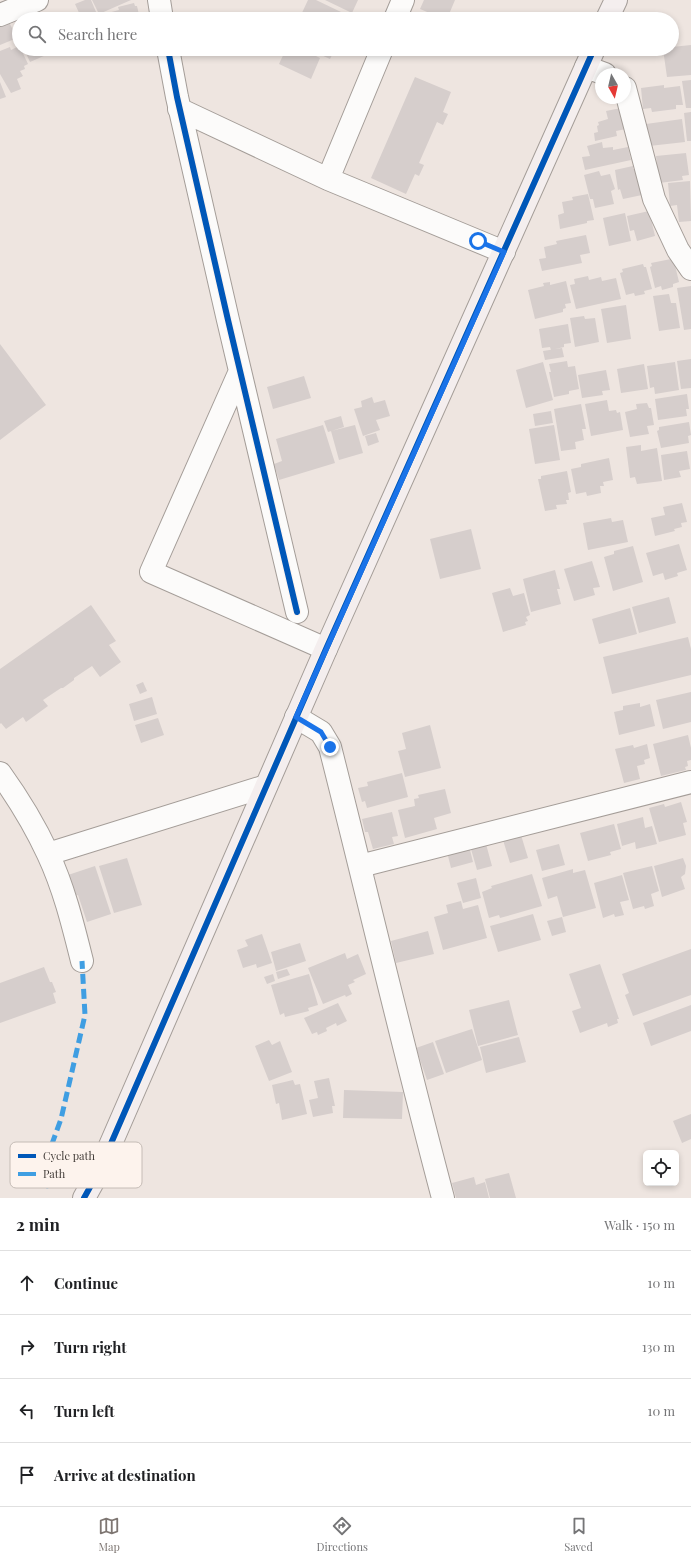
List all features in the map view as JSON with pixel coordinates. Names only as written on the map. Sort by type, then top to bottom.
[{"type":"street","points":[[0,15],[37,0]]},
{"type":"street","points":[[159,0],[161,12]]},
{"type":"street","points":[[398,12],[403,0]]},
{"type":"street","points":[[610,12],[616,0]]},
{"type":"street","points":[[169,56],[179,109],[297,612]]},
{"type":"street","points":[[328,179],[379,56]]},
{"type":"street","points":[[111,1142],[326,649],[504,252],[595,63]]},
{"type":"street","points":[[629,104],[654,199],[678,250],[691,269]]},
{"type":"street","points":[[179,109],[328,179],[504,252]]},
{"type":"street","points":[[240,371],[150,572],[326,649]]},
{"type":"street","points":[[296,717],[321,732],[330,747],[413,1085],[443,1198]]},
{"type":"street","points":[[0,773],[14,793],[48,854],[73,924],[82,961]]},
{"type":"street","points":[[360,866],[691,782]]},
{"type":"street","points":[[48,854],[266,786]]},
{"type":"street","points":[[84,1198],[89,1188]]},
{"type":"building","points":[[85,0],[91,0],[96,12],[79,12],[75,4]]},
{"type":"building","points":[[92,0],[131,0],[104,12],[98,12]]},
{"type":"building","points":[[308,0],[316,0],[341,12],[302,12]]},
{"type":"building","points":[[325,0],[358,0],[352,12]]},
{"type":"building","points":[[424,0],[455,0],[450,12],[427,12],[420,9]]},
{"type":"building","points":[[134,3],[135,6],[137,6],[138,12],[112,12],[119,10],[118,7]]},
{"type":"building","points":[[9,22],[12,28],[12,40],[0,45],[0,26]]},
{"type":"building","points":[[691,45],[691,75],[667,77],[664,56],[679,56],[679,46]]},
{"type":"building","points":[[10,47],[12,56],[24,56],[28,64],[24,66],[25,69],[20,71],[23,76],[17,79],[21,89],[11,93],[0,74],[0,51]]},
{"type":"building","points":[[27,56],[44,56],[30,62]]},
{"type":"building","points":[[283,56],[316,56],[320,58],[311,79],[279,64]]},
{"type":"building","points":[[323,56],[332,56],[330,59]]},
{"type":"building","points":[[415,77],[451,92],[443,112],[448,114],[443,125],[437,122],[419,163],[424,165],[419,176],[415,174],[406,194],[371,178]]},
{"type":"building","points":[[691,80],[691,108],[686,108],[682,81]]},
{"type":"building","points":[[0,82],[6,97],[0,99]]},
{"type":"building","points":[[664,85],[664,88],[680,86],[683,105],[676,105],[676,109],[652,112],[651,108],[643,109],[641,88]]},
{"type":"building","points":[[621,108],[626,129],[616,131],[617,136],[595,141],[594,133],[598,132],[598,122],[608,119],[606,111]]},
{"type":"building","points":[[691,112],[691,141],[687,141],[684,113]]},
{"type":"building","points":[[682,119],[685,142],[649,146],[646,124]]},
{"type":"building","points":[[602,142],[603,148],[613,147],[613,150],[628,147],[631,160],[585,170],[582,157],[590,156],[587,146]]},
{"type":"building","points":[[686,153],[689,175],[682,176],[683,180],[659,183],[656,156]]},
{"type":"building","points":[[633,166],[642,195],[623,199],[620,189],[618,190],[615,170]]},
{"type":"building","points":[[599,171],[601,176],[610,174],[615,189],[611,191],[614,204],[595,208],[593,199],[590,199],[584,175]]},
{"type":"building","points":[[690,181],[691,221],[679,222],[677,205],[670,206],[668,183]]},
{"type":"building","points":[[588,194],[594,220],[560,229],[558,215],[564,213],[562,202],[573,200],[572,197]]},
{"type":"building","points":[[649,211],[655,236],[637,241],[634,230],[630,231],[627,216]]},
{"type":"building","points":[[625,213],[631,241],[609,246],[603,218]]},
{"type":"building","points":[[586,235],[590,253],[580,255],[582,263],[542,271],[539,259],[546,258],[544,247],[557,244],[556,241]]},
{"type":"building","points":[[671,259],[671,261],[674,261],[679,282],[673,284],[673,287],[662,290],[661,286],[655,288],[650,267],[652,266],[651,263]]},
{"type":"building","points":[[643,264],[644,267],[646,267],[652,289],[644,291],[645,294],[635,296],[634,293],[626,295],[620,273],[623,272],[622,269]]},
{"type":"building","points":[[588,276],[589,280],[601,277],[602,281],[616,278],[621,299],[576,309],[570,285],[575,284],[574,279]]},
{"type":"building","points":[[566,281],[571,303],[565,304],[566,308],[563,309],[563,312],[535,319],[528,290],[544,286],[543,283],[550,282],[550,285]]},
{"type":"building","points":[[691,286],[691,329],[684,330],[677,288]]},
{"type":"building","points":[[669,294],[671,303],[676,303],[680,328],[659,331],[653,296]]},
{"type":"building","points":[[626,305],[631,339],[607,343],[601,309]]},
{"type":"building","points":[[584,316],[585,319],[595,318],[599,342],[575,347],[570,318]]},
{"type":"building","points":[[568,324],[571,343],[564,344],[564,347],[551,350],[550,347],[542,348],[539,329]]},
{"type":"building","points":[[0,344],[46,405],[0,440]]},
{"type":"building","points":[[562,348],[564,357],[545,360],[543,351]]},
{"type":"building","points":[[691,359],[691,388],[681,389],[677,361]]},
{"type":"building","points":[[567,361],[568,367],[575,366],[579,389],[569,391],[569,394],[554,397],[549,364]]},
{"type":"building","points":[[543,362],[553,400],[526,408],[516,370]]},
{"type":"building","points":[[675,362],[679,390],[655,394],[654,387],[650,388],[647,366]]},
{"type":"building","points":[[644,364],[648,389],[621,393],[617,369]]},
{"type":"building","points":[[606,370],[610,390],[602,391],[603,395],[582,398],[578,375]]},
{"type":"building","points":[[304,376],[311,398],[273,409],[267,387]]},
{"type":"building","points":[[687,394],[689,409],[686,409],[687,416],[658,420],[655,399]]},
{"type":"building","points":[[372,397],[374,403],[385,400],[390,416],[376,420],[380,430],[363,436],[354,409],[362,407],[361,401]]},
{"type":"building","points":[[607,400],[609,411],[616,410],[617,413],[620,412],[623,430],[591,436],[585,404]]},
{"type":"building","points":[[647,403],[649,408],[651,408],[654,425],[647,426],[649,434],[630,437],[625,412],[637,409],[636,404]]},
{"type":"building","points":[[581,404],[586,429],[582,429],[584,440],[575,442],[576,449],[561,451],[554,409]]},
{"type":"building","points":[[551,411],[553,423],[535,426],[533,414]]},
{"type":"building","points":[[341,416],[344,427],[328,432],[324,421]]},
{"type":"building","points":[[689,422],[691,435],[688,436],[689,443],[661,448],[657,431],[659,430],[659,427]]},
{"type":"building","points":[[323,425],[335,463],[279,480],[274,464],[282,461],[276,439]]},
{"type":"building","points":[[355,425],[363,453],[339,460],[331,431]]},
{"type":"building","points":[[554,425],[560,460],[535,464],[529,429]]},
{"type":"building","points":[[376,433],[379,442],[368,446],[365,436]]},
{"type":"building","points":[[641,445],[641,451],[657,448],[662,481],[637,484],[635,477],[630,478],[626,447]]},
{"type":"building","points":[[687,451],[690,469],[679,471],[681,477],[664,480],[661,455]]},
{"type":"building","points":[[609,458],[613,480],[603,482],[604,486],[600,486],[601,493],[587,496],[586,492],[576,494],[571,469],[581,467],[581,464]]},
{"type":"building","points":[[567,471],[571,492],[568,493],[569,500],[566,500],[567,504],[556,505],[557,509],[545,511],[538,479],[541,479],[541,476]]},
{"type":"building","points":[[682,503],[687,522],[681,523],[682,527],[674,529],[675,531],[655,536],[651,518],[665,515],[663,507]]},
{"type":"building","points":[[611,518],[612,522],[623,520],[628,542],[588,550],[583,523]]},
{"type":"building","points":[[471,529],[481,569],[440,579],[430,539]]},
{"type":"building","points":[[679,544],[687,570],[677,573],[678,576],[665,580],[663,573],[653,576],[646,553]]},
{"type":"building","points":[[633,546],[643,582],[613,591],[604,557],[614,554],[614,551]]},
{"type":"building","points":[[592,561],[600,587],[593,588],[595,595],[574,601],[564,569]]},
{"type":"building","points":[[555,570],[560,589],[557,589],[561,604],[531,612],[523,579]]},
{"type":"building","points":[[510,588],[513,596],[524,593],[530,615],[526,617],[528,621],[525,622],[526,625],[503,632],[492,593]]},
{"type":"building","points":[[669,597],[676,623],[639,633],[632,607]]},
{"type":"building","points":[[91,605],[116,641],[109,645],[121,662],[100,677],[92,666],[74,678],[74,680],[63,688],[43,700],[48,706],[26,722],[23,717],[6,729],[1,723],[0,724],[0,669]]},
{"type":"building","points":[[630,608],[637,634],[599,644],[592,619]]},
{"type":"building","points":[[688,637],[691,649],[691,675],[612,694],[603,657]]},
{"type":"building","points":[[143,682],[147,691],[140,694],[136,685]]},
{"type":"building","points":[[691,692],[691,722],[663,729],[656,700]]},
{"type":"building","points":[[152,697],[157,714],[134,721],[129,704]]},
{"type":"building","points":[[640,703],[640,707],[650,704],[655,726],[619,735],[614,712],[623,710],[623,706]]},
{"type":"building","points":[[158,718],[164,735],[141,743],[135,725]]},
{"type":"building","points":[[430,725],[441,768],[405,777],[398,751],[406,749],[402,733]]},
{"type":"building","points":[[688,735],[691,748],[691,760],[687,761],[688,766],[685,767],[686,770],[661,776],[653,744]]},
{"type":"building","points":[[647,744],[650,758],[644,760],[645,764],[637,766],[640,779],[624,783],[615,749],[633,745],[634,748]]},
{"type":"building","points":[[402,773],[408,797],[367,808],[365,801],[362,802],[358,788],[368,786],[367,782]]},
{"type":"building","points":[[445,789],[451,813],[434,818],[437,829],[405,838],[398,810],[415,806],[414,799],[419,798],[418,795]]},
{"type":"building","points":[[681,802],[687,822],[683,823],[686,835],[659,842],[649,808],[664,804],[665,807]]},
{"type":"building","points":[[392,812],[398,836],[392,837],[394,844],[373,849],[368,832],[365,832],[362,819]]},
{"type":"building","points":[[643,817],[645,828],[652,826],[657,844],[636,849],[635,842],[622,846],[617,824]]},
{"type":"building","points":[[614,824],[621,849],[610,852],[611,855],[588,861],[580,833]]},
{"type":"building","points":[[521,835],[528,858],[510,863],[503,840]]},
{"type":"building","points":[[486,844],[492,866],[477,870],[471,849]]},
{"type":"building","points":[[559,844],[565,865],[542,871],[536,850]]},
{"type":"building","points":[[469,846],[473,862],[451,868],[447,852]]},
{"type":"building","points":[[127,858],[142,905],[114,913],[99,866]]},
{"type":"building","points":[[683,858],[686,866],[685,874],[681,877],[685,889],[662,897],[654,866]]},
{"type":"building","points":[[95,866],[111,914],[87,922],[78,895],[75,896],[68,875]]},
{"type":"building","points":[[652,866],[659,891],[651,894],[654,906],[645,909],[644,906],[633,909],[623,873]]},
{"type":"building","points":[[573,869],[573,873],[585,870],[596,908],[563,917],[557,896],[548,899],[542,878]]},
{"type":"building","points":[[532,874],[542,906],[500,918],[499,915],[489,918],[482,892],[492,888],[491,886]]},
{"type":"building","points":[[622,875],[629,900],[620,902],[624,915],[615,917],[614,914],[603,918],[594,883]]},
{"type":"building","points":[[476,878],[481,898],[463,903],[457,883]]},
{"type":"building","points":[[461,901],[463,909],[478,905],[487,938],[443,950],[434,917],[448,913],[446,905]]},
{"type":"building","points":[[533,914],[541,940],[498,952],[490,926]]},
{"type":"building","points":[[562,917],[566,932],[552,936],[547,921]]},
{"type":"building","points":[[428,931],[434,954],[396,963],[391,941]]},
{"type":"building","points":[[262,934],[272,963],[257,968],[256,964],[243,968],[237,950],[248,946],[245,940]]},
{"type":"building","points":[[300,943],[306,961],[276,971],[271,952]]},
{"type":"building","points":[[691,949],[691,995],[633,1016],[625,995],[629,993],[622,974]]},
{"type":"building","points":[[345,953],[347,959],[358,954],[366,974],[353,980],[355,982],[348,985],[352,994],[346,997],[345,995],[323,1004],[308,968]]},
{"type":"building","points":[[600,964],[619,1019],[617,1019],[618,1023],[608,1027],[607,1023],[580,1033],[572,1011],[581,1008],[569,974]]},
{"type":"building","points":[[44,967],[56,992],[53,993],[56,1003],[0,1023],[0,983]]},
{"type":"building","points":[[287,969],[290,975],[278,979],[276,972]]},
{"type":"building","points":[[273,974],[275,981],[267,984],[264,977]]},
{"type":"building","points":[[309,974],[318,1005],[308,1008],[309,1011],[285,1017],[284,1013],[280,1015],[271,985]]},
{"type":"building","points":[[509,1000],[518,1035],[478,1046],[469,1010]]},
{"type":"building","points":[[338,1003],[347,1021],[337,1026],[336,1023],[326,1028],[327,1031],[318,1035],[317,1032],[312,1034],[304,1018]]},
{"type":"building","points":[[691,1005],[691,1031],[651,1046],[643,1023]]},
{"type":"building","points":[[472,1029],[482,1060],[446,1073],[435,1041]]},
{"type":"building","points":[[519,1037],[526,1062],[486,1073],[480,1047]]},
{"type":"building","points":[[269,1040],[272,1045],[280,1041],[292,1072],[269,1081],[255,1046]]},
{"type":"building","points":[[433,1042],[444,1074],[427,1080],[416,1048]]},
{"type":"building","points":[[329,1078],[335,1106],[332,1106],[333,1113],[313,1117],[309,1100],[318,1098],[314,1081]]},
{"type":"building","points":[[293,1080],[295,1085],[300,1084],[307,1114],[282,1120],[279,1103],[276,1104],[272,1085]]},
{"type":"building","points":[[344,1090],[403,1092],[402,1119],[343,1118]]},
{"type":"building","points":[[691,1114],[691,1139],[682,1143],[673,1121]]},
{"type":"building","points":[[509,1173],[516,1198],[490,1198],[485,1179]]},
{"type":"building","points":[[474,1177],[476,1185],[485,1182],[489,1198],[456,1198],[452,1183]]},
{"type":"marked path","points":[[53,1142],[61,1119],[85,1015],[82,961]]},
{"type":"cycle path","points":[[169,56],[177,97],[228,320],[297,612]]},
{"type":"cycle path","points":[[112,1142],[326,649],[591,56]]},
{"type":"cycle path","points":[[84,1198],[90,1188]]},
{"type":"route","points":[[330,747],[321,732],[296,717],[504,252],[478,241]]}]
